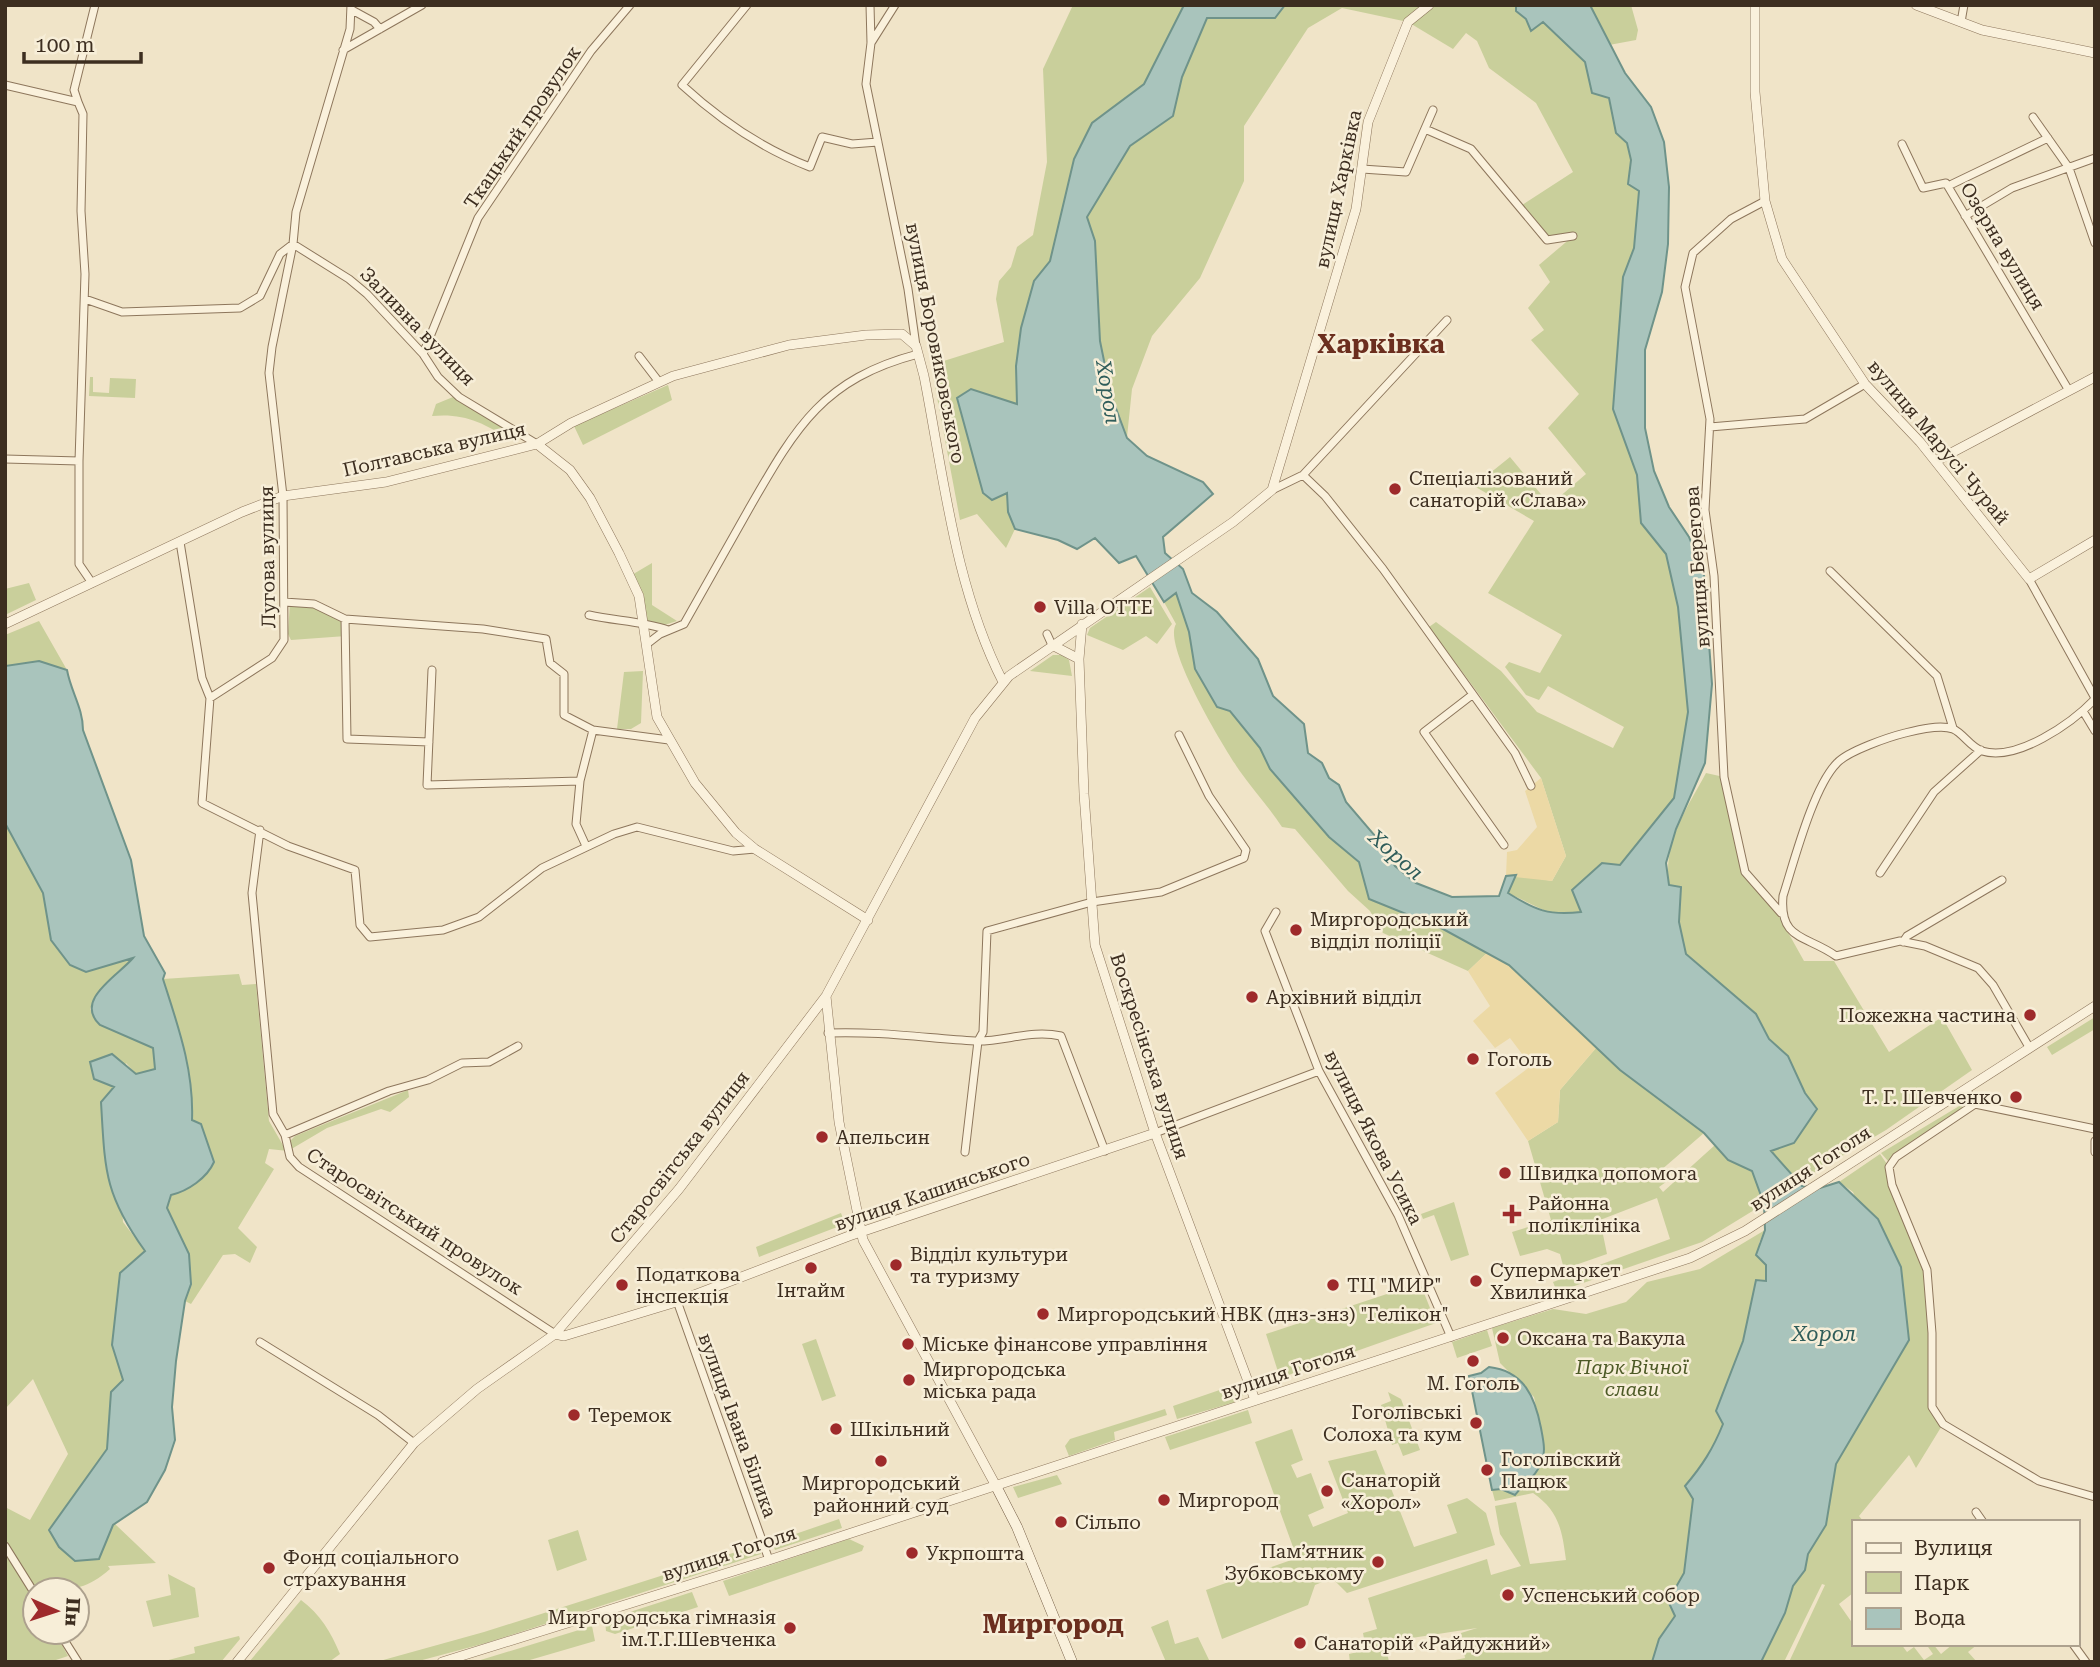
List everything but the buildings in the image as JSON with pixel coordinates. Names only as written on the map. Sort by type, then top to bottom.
[{"type":"main road","points":[[996,1486],[1023,1540],[1072,1662]]},
{"type":"street","points":[[92,583],[79,564],[79,461],[85,299],[81,211],[83,114],[74,90],[95,5]]},
{"type":"street","points":[[343,50],[422,5]]},
{"type":"street","name":"Ткацький провулок","points":[[423,354],[478,218],[591,51],[630,5]]},
{"type":"street","points":[[747,5],[682,85],[710,111],[786,158],[810,167],[822,137],[852,144],[878,142]]},
{"type":"street","name":"вулиця Боровиковського","points":[[870,5],[871,43],[866,84],[908,289],[917,350],[965,578],[983,642],[1003,682]]},
{"type":"street","points":[[871,43],[895,5]]},
{"type":"street","name":"вулиця Харківка","points":[[1272,490],[1336,285],[1356,209],[1368,122],[1385,73],[1408,22],[1429,5]]},
{"type":"street","name":"вулиця Марусі Чурай","points":[[1755,5],[1755,92],[1765,201],[1782,259],[1864,384],[1936,461],[2029,579],[2095,698]]},
{"type":"street","points":[[1916,5],[1982,30],[2095,53]]},
{"type":"street","points":[[1961,22],[1964,5]]},
{"type":"street","points":[[351,8],[374,22],[380,29]]},
{"type":"street","name":"Лугова вулиця","points":[[210,698],[272,658],[284,640],[283,496],[270,373],[299,201],[343,50],[351,8]]},
{"type":"street","points":[[5,85],[78,102]]},
{"type":"street","points":[[1362,169],[1406,172],[1433,110]]},
{"type":"street","points":[[2033,117],[2069,169],[2095,243]]},
{"type":"street","points":[[1425,129],[1471,149],[1547,240],[1573,236]]},
{"type":"street","points":[[1948,186],[2048,138]]},
{"type":"street","name":"Озерна вулиця","points":[[1902,144],[1923,188],[1946,183],[2068,389]]},
{"type":"street","points":[[1965,216],[2012,188],[2095,158]]},
{"type":"street","name":"вулиця Берегова","points":[[1765,201],[1731,219],[1693,253],[1685,287],[1710,427],[1705,510],[1714,576],[1724,777],[1745,872],[1781,913],[1789,932],[1836,956],[1877,944],[1903,942]]},
{"type":"street","points":[[85,299],[122,312],[204,312],[240,308],[260,296],[280,254],[293,244]]},
{"type":"street","name":"Заливна вулиця","points":[[293,244],[349,279],[423,354],[438,377],[459,397],[537,444],[569,470],[590,498],[639,596],[657,717],[695,782],[736,833],[755,849],[868,920]]},
{"type":"street","points":[[1082,624],[1189,552],[1272,490],[1303,475],[1447,320]]},
{"type":"street","name":"Полтавська вулиця","points":[[5,624],[283,496],[386,482],[537,444],[571,423],[659,383],[789,345],[866,335],[902,334],[917,350]]},
{"type":"street","points":[[647,644],[668,630],[684,624],[789,438],[819,404],[857,376],[917,350]]},
{"type":"street","points":[[639,356],[659,383]]},
{"type":"street","points":[[1936,461],[2095,377]]},
{"type":"street","points":[[1710,427],[1805,419],[1864,384]]},
{"type":"street","points":[[5,459],[79,461]]},
{"type":"street","points":[[1303,475],[1325,496],[1383,569],[1515,753],[1531,786]]},
{"type":"street","points":[[2029,579],[2095,540]]},
{"type":"street","points":[[180,542],[202,678],[210,698],[202,803],[288,846],[355,870],[360,925],[370,937],[443,930],[479,917],[542,868],[586,846],[637,827],[733,851],[755,849]]},
{"type":"street","points":[[1830,571],[1937,676],[1953,729],[1980,750],[1995,753],[2032,744],[2083,711],[2095,698]]},
{"type":"street","points":[[284,602],[314,604],[345,619],[484,629],[546,639],[550,663],[564,674],[564,715],[593,730],[669,740]]},
{"type":"street","points":[[589,615],[614,621],[643,621],[668,630]]},
{"type":"street","points":[[345,619],[347,739],[429,742]]},
{"type":"street","name":"Старосвітська вулиця","points":[[237,1662],[369,1494],[414,1443],[477,1389],[555,1334],[637,1241],[826,996],[975,718],[1003,682],[1082,624]]},
{"type":"street","name":"Воскресінська вулиця","points":[[1082,624],[1079,659],[1084,794],[1095,945],[1155,1133],[1255,1400]]},
{"type":"street","points":[[1047,634],[1052,645],[1079,659]]},
{"type":"street","points":[[432,670],[427,785],[580,781]]},
{"type":"street","points":[[1472,695],[1424,732],[1504,845]]},
{"type":"street","points":[[2083,711],[2095,731]]},
{"type":"street","points":[[1781,913],[1783,896],[1801,839],[1825,779],[1838,761],[1892,736],[1921,729],[1953,729]]},
{"type":"street","points":[[586,846],[576,824],[580,781],[593,730]]},
{"type":"street","points":[[965,1152],[978,1041],[983,1032],[986,931],[1092,902],[1161,892],[1244,858],[1246,850],[1209,796],[1179,735]]},
{"type":"street","points":[[1880,873],[1934,792],[1980,750]]},
{"type":"street","name":"Старосвітський провулок","points":[[260,830],[252,893],[273,1114],[285,1135],[290,1157],[299,1167],[555,1334]]},
{"type":"street","points":[[2003,880],[1907,936],[1903,942],[1925,946],[1978,968],[1993,985],[2029,1047]]},
{"type":"street","name":"вулиця Якова Усика","points":[[1276,912],[1265,931],[1319,1071],[1398,1214],[1451,1337]]},
{"type":"street","points":[[826,996],[839,1122],[861,1232],[996,1486]]},
{"type":"street","name":"вулиця Гоголя","points":[[442,1662],[769,1560],[1690,1258],[1745,1231],[2095,1006]]},
{"type":"street","points":[[828,1033],[898,1034],[978,1041],[1041,1031],[1061,1035],[1105,1151]]},
{"type":"street","points":[[285,1135],[389,1091],[428,1080],[462,1063],[489,1062],[517,1046]]},
{"type":"street","name":"вулиця Кашинського","points":[[555,1334],[564,1336],[677,1301],[861,1232],[1105,1151],[1319,1071]]},
{"type":"street","points":[[1966,1089],[1975,1104]]},
{"type":"street","points":[[2095,1129],[1975,1104],[1896,1157],[1889,1167],[1892,1185],[1927,1270],[1932,1333],[1932,1407],[1943,1424],[2039,1481],[2095,1497]]},
{"type":"street","points":[[2095,1141],[2095,1152]]},
{"type":"street","name":"вулиця Івана Білика","points":[[677,1301],[769,1560]]},
{"type":"street","points":[[260,1342],[378,1415],[414,1443]]},
{"type":"street","points":[[1976,1512],[1982,1520]]},
{"type":"street","points":[[5,1546],[24,1576]]},
{"type":"street","points":[[68,1646],[78,1662]]},
{"type":"street","points":[[2074,1646],[2086,1662]]},
{"type":"green space","points":[[1073,5],[1184,5],[1144,84],[1092,123],[1050,261],[1034,281],[1021,328],[1016,366],[1017,405],[971,389],[957,398],[983,493],[1007,493],[1008,512],[1015,529],[1006,548],[977,514],[960,520],[931,365],[1004,342],[996,299],[999,281],[1011,267],[1017,247],[1033,235],[1047,162],[1043,69]]},
{"type":"green space","points":[[1285,5],[1516,5],[1516,11],[1526,19],[1531,31],[1543,22],[1585,62],[1592,93],[1609,98],[1616,133],[1627,143],[1631,160],[1628,183],[1639,191],[1634,248],[1623,277],[1613,409],[1637,475],[1641,523],[1666,553],[1678,607],[1688,712],[1674,798],[1620,865],[1602,863],[1591,874],[1581,912],[1554,915],[1508,893],[1516,875],[1552,881],[1566,856],[1541,778],[1429,627],[1436,622],[1501,671],[1537,712],[1613,748],[1624,727],[1548,686],[1539,700],[1526,695],[1505,667],[1509,662],[1540,673],[1562,635],[1488,593],[1534,521],[1474,486],[1510,457],[1550,505],[1586,474],[1548,428],[1579,394],[1531,340],[1544,330],[1528,308],[1550,282],[1539,265],[1572,237],[1547,240],[1519,207],[1573,172],[1536,103],[1489,68],[1477,41],[1466,33],[1453,49],[1408,22],[1342,8],[1308,28],[1244,126],[1244,181],[1200,278],[1152,336],[1132,389],[1127,437],[1106,377],[1101,352],[1096,262],[1087,217],[1130,146],[1173,116],[1182,77],[1207,18],[1274,18]]},
{"type":"green space","points":[[1590,5],[1631,5],[1638,30],[1636,40],[1609,45]]},
{"type":"green space","points":[[90,377],[93,377],[93,392],[109,393],[110,378],[136,379],[135,398],[89,396]]},
{"type":"green space","points":[[668,385],[672,400],[583,445],[574,426]]},
{"type":"green space","points":[[453,397],[519,438],[512,441],[483,424],[464,418],[432,416],[436,404]]},
{"type":"green space","points":[[652,563],[652,605],[677,621],[658,627],[643,621],[630,576]]},
{"type":"green space","points":[[29,583],[36,600],[5,615],[5,589]]},
{"type":"green space","points":[[1150,587],[1172,624],[1157,644],[1146,636],[1123,650],[1087,635],[1090,628]]},
{"type":"green space","points":[[1176,593],[1189,632],[1195,669],[1217,707],[1230,711],[1260,748],[1270,769],[1329,837],[1359,862],[1370,899],[1443,929],[1488,952],[1468,971],[1383,933],[1370,911],[1348,891],[1295,829],[1282,827],[1231,758],[1186,674],[1174,636],[1176,624],[1164,602]]},
{"type":"green space","points":[[290,602],[314,604],[345,619],[346,636],[291,640],[288,634]]},
{"type":"green space","points":[[39,621],[67,670],[39,661],[5,666],[5,635]]},
{"type":"green space","points":[[1053,655],[1062,655],[1069,660],[1072,676],[1030,671]]},
{"type":"green space","points":[[643,671],[641,723],[631,729],[617,729],[624,672]]},
{"type":"green space","points":[[1706,773],[1724,777],[1745,872],[1776,911],[1804,961],[1834,961],[1889,1052],[1942,1017],[1972,1070],[1886,1130],[1798,1182],[1771,1151],[1817,1109],[1805,1093],[1788,1056],[1769,1039],[1756,1014],[1686,954],[1679,922],[1681,887],[1669,885],[1669,855],[1673,840]]},
{"type":"green space","points":[[5,823],[42,891],[56,946],[62,955],[86,972],[134,957],[96,995],[90,1009],[100,1025],[153,1048],[155,1070],[136,1074],[126,1063],[114,1087],[123,1222],[145,1251],[112,1345],[123,1380],[111,1392],[107,1449],[49,1530],[115,1524],[156,1563],[108,1566],[110,1569],[91,1582],[91,1576],[21,1576],[21,1646],[63,1646],[68,1656],[50,1662],[5,1662],[5,1507],[30,1520],[68,1454],[33,1379],[5,1409]]},
{"type":"green space","points":[[239,974],[242,985],[256,984],[269,1121],[284,1147],[295,1136],[408,1090],[409,1097],[390,1112],[381,1109],[327,1128],[288,1151],[269,1149],[265,1163],[274,1169],[238,1228],[257,1247],[250,1263],[235,1254],[223,1255],[191,1304],[185,1301],[189,1277],[185,1253],[167,1208],[171,1195],[196,1183],[214,1162],[201,1124],[192,1120],[188,1066],[163,979]]},
{"type":"green space","points":[[2095,1017],[2095,1029],[2052,1055],[2047,1047]]},
{"type":"green space","points":[[1596,1048],[1704,1133],[1660,1171],[1666,1182],[1659,1187],[1663,1192],[1715,1145],[1728,1160],[1752,1171],[1764,1204],[1702,1242],[1557,1292],[1553,1282],[1670,1239],[1657,1198],[1600,1220],[1607,1254],[1564,1269],[1560,1254],[1547,1249],[1520,1256],[1512,1232],[1551,1220],[1528,1141],[1558,1122],[1560,1090]]},
{"type":"green space","points":[[1961,1105],[1964,1108],[1954,1117],[1888,1161],[1881,1153]]},
{"type":"green space","points":[[1880,1154],[1889,1167],[1927,1270],[1932,1407],[1943,1424],[1916,1468],[1909,1455],[1859,1516],[1862,1520],[1852,1520],[1852,1594],[1839,1604],[1852,1623],[1852,1646],[1902,1646],[1907,1652],[1914,1647],[1924,1660],[1933,1654],[1927,1646],[1935,1646],[1941,1654],[1951,1646],[1976,1646],[1968,1652],[1977,1662],[1789,1662],[1825,1585],[1822,1584],[1784,1662],[1761,1662],[1785,1613],[1793,1586],[1805,1570],[1808,1554],[1826,1525],[1836,1464],[1909,1340],[1853,1192],[1839,1182]]},
{"type":"green space","points":[[1454,1202],[1469,1255],[1451,1261],[1434,1215],[1423,1219],[1421,1214]]},
{"type":"green space","points":[[841,1213],[845,1224],[759,1257],[756,1247]]},
{"type":"green space","name":"Парк Вічної слави","points":[[1765,1230],[1759,1243],[1765,1264],[1766,1282],[1756,1281],[1743,1341],[1716,1411],[1723,1424],[1707,1457],[1685,1486],[1693,1498],[1684,1573],[1668,1601],[1675,1616],[1659,1639],[1652,1662],[1445,1662],[1465,1658],[1461,1633],[1477,1628],[1405,1639],[1386,1647],[1389,1662],[1350,1662],[1349,1654],[1366,1650],[1363,1633],[1377,1629],[1368,1598],[1487,1559],[1491,1575],[1521,1566],[1500,1534],[1495,1506],[1516,1502],[1530,1564],[1566,1560],[1558,1522],[1542,1500],[1533,1493],[1495,1501],[1492,1490],[1501,1489],[1515,1494],[1527,1483],[1544,1445],[1534,1397],[1500,1363],[1492,1328],[1553,1309],[1586,1314],[1626,1302],[1647,1282],[1700,1269]]},
{"type":"green space","points":[[1420,1283],[1436,1323],[1280,1378],[1266,1334]]},
{"type":"green space","points":[[1487,1330],[1492,1346],[1457,1358],[1452,1342]]},
{"type":"green space","points":[[816,1339],[836,1396],[822,1401],[802,1344]]},
{"type":"green space","points":[[1240,1383],[1243,1395],[1239,1401],[1177,1419],[1173,1406]]},
{"type":"green space","points":[[1388,1392],[1401,1399],[1420,1450],[1403,1456],[1398,1443],[1392,1445],[1381,1405],[1391,1401]]},
{"type":"green space","points":[[1165,1409],[1167,1415],[1114,1432],[1115,1440],[1069,1456],[1065,1446],[1070,1439]]},
{"type":"green space","points":[[1248,1410],[1252,1423],[1170,1450],[1165,1437]]},
{"type":"green space","points":[[1292,1429],[1303,1460],[1291,1465],[1297,1478],[1311,1473],[1324,1508],[1308,1515],[1313,1527],[1348,1513],[1328,1461],[1376,1450],[1414,1547],[1457,1533],[1447,1505],[1467,1498],[1486,1513],[1495,1545],[1347,1593],[1332,1578],[1315,1585],[1308,1605],[1222,1639],[1206,1590],[1297,1558],[1255,1442]]},
{"type":"green space","points":[[1057,1475],[1062,1484],[1018,1498],[1013,1487]]},
{"type":"green space","points":[[839,1519],[842,1528],[775,1550],[772,1542]]},
{"type":"green space","points":[[578,1530],[587,1560],[557,1571],[548,1540]]},
{"type":"green space","points":[[849,1539],[864,1546],[862,1551],[729,1596],[723,1581]]},
{"type":"green space","points":[[758,1545],[761,1554],[486,1643],[415,1662],[376,1662],[484,1632]]},
{"type":"green space","points":[[168,1574],[195,1588],[199,1617],[153,1627],[146,1601],[171,1595]]},
{"type":"green space","points":[[692,1592],[698,1607],[615,1634],[606,1631],[605,1620]]},
{"type":"green space","points":[[301,1600],[324,1624],[340,1654],[329,1662],[249,1662]]},
{"type":"green space","points":[[1168,1620],[1175,1644],[1198,1637],[1210,1662],[1166,1662],[1151,1627]]},
{"type":"green space","points":[[592,1626],[595,1641],[523,1662],[474,1662]]},
{"type":"green space","points":[[239,1636],[240,1639],[221,1662],[161,1662],[195,1653],[194,1647]]},
{"type":"sand","points":[[1541,778],[1566,856],[1552,881],[1506,876],[1507,852],[1517,850],[1537,827],[1525,791]]},
{"type":"sand","points":[[1488,952],[1509,965],[1596,1048],[1560,1090],[1558,1122],[1528,1141],[1495,1093],[1531,1066],[1510,1038],[1495,1048],[1473,1021],[1490,1006],[1468,971]]},
{"type":"water","name":"Хорол","points":[[1184,5],[1285,5],[1275,18],[1207,18],[1182,77],[1173,116],[1130,146],[1087,217],[1095,241],[1100,341],[1111,395],[1127,438],[1147,456],[1203,482],[1213,494],[1163,537],[1165,553],[1183,569],[1192,593],[1217,612],[1258,659],[1273,696],[1304,724],[1308,753],[1322,763],[1329,778],[1339,785],[1346,802],[1376,837],[1395,866],[1416,883],[1452,897],[1499,896],[1506,876],[1516,875],[1508,893],[1518,899],[1535,908],[1551,912],[1581,912],[1572,890],[1602,863],[1620,865],[1674,798],[1688,712],[1678,607],[1666,554],[1641,523],[1637,475],[1613,409],[1623,277],[1634,248],[1639,191],[1628,184],[1631,160],[1627,143],[1616,133],[1609,98],[1592,93],[1585,62],[1543,22],[1531,31],[1526,19],[1516,11],[1516,5],[1590,5],[1625,73],[1651,107],[1664,142],[1669,187],[1668,244],[1662,292],[1645,350],[1645,428],[1654,471],[1669,507],[1689,537],[1704,575],[1712,684],[1705,763],[1676,829],[1666,863],[1669,885],[1681,887],[1679,922],[1686,954],[1756,1014],[1769,1039],[1788,1056],[1805,1093],[1817,1109],[1794,1143],[1771,1151],[1802,1186],[1820,1188],[1839,1182],[1878,1219],[1901,1267],[1909,1340],[1836,1464],[1826,1525],[1808,1554],[1805,1570],[1793,1586],[1785,1613],[1761,1662],[1652,1662],[1659,1639],[1675,1616],[1668,1601],[1684,1573],[1693,1499],[1685,1486],[1707,1457],[1723,1424],[1716,1411],[1743,1341],[1756,1280],[1766,1281],[1766,1265],[1756,1255],[1765,1230],[1764,1204],[1752,1171],[1728,1160],[1704,1133],[1620,1070],[1509,965],[1443,929],[1369,899],[1359,862],[1329,837],[1270,769],[1260,748],[1230,711],[1217,707],[1195,669],[1189,632],[1176,593],[1164,602],[1136,556],[1119,563],[1095,538],[1077,549],[1058,540],[1015,529],[1008,512],[1007,493],[992,500],[983,493],[957,398],[971,389],[1017,404],[1016,366],[1021,328],[1034,281],[1050,261],[1074,159],[1092,123],[1144,84]]},
{"type":"water","points":[[39,661],[67,670],[81,714],[83,730],[131,860],[144,936],[165,973],[163,979],[188,1066],[192,1120],[201,1124],[214,1162],[196,1183],[171,1195],[167,1208],[189,1254],[191,1284],[185,1301],[176,1361],[172,1407],[175,1440],[165,1470],[147,1502],[113,1525],[99,1559],[75,1561],[59,1547],[49,1530],[107,1449],[111,1392],[123,1380],[112,1345],[120,1273],[145,1251],[121,1213],[109,1181],[101,1102],[114,1087],[94,1079],[90,1062],[112,1054],[136,1074],[155,1069],[153,1048],[100,1025],[93,1016],[92,1006],[101,988],[133,958],[86,972],[70,965],[51,940],[43,893],[5,823],[5,666]]},
{"type":"water","points":[[1489,1367],[1511,1374],[1526,1387],[1541,1428],[1544,1449],[1542,1461],[1534,1475],[1515,1495],[1501,1489],[1492,1490],[1469,1376],[1481,1373]]},
{"type":"place","name":"Спеціалізований санаторій «Слава»","points":[[1395,489]]},
{"type":"place","name":"Villa OTTE","points":[[1040,607]]},
{"type":"place","name":"Миргородський відділ поліції","points":[[1296,930]]},
{"type":"place","name":"Архівний відділ","points":[[1252,997]]},
{"type":"place","name":"Пожежна частина","points":[[2030,1015]]},
{"type":"place","name":"Гоголь","points":[[1473,1059]]},
{"type":"place","name":"Т. Г. Шевченко","points":[[2016,1097]]},
{"type":"place","name":"Апельсин","points":[[822,1137]]},
{"type":"place","name":"Швидка допомога","points":[[1505,1173]]},
{"type":"place","name":"Районна поліклініка","points":[[1512,1214]]},
{"type":"place","name":"Відділ культури та туризму","points":[[896,1265]]},
{"type":"place","name":"Інтайм","points":[[811,1268]]},
{"type":"place","name":"Супермаркет Хвилинка","points":[[1476,1281]]},
{"type":"place","name":"Податкова інспекція","points":[[622,1285]]},
{"type":"place","name":"ТЦ \"МИР\"","points":[[1333,1285]]},
{"type":"place","name":"Миргородський НВК (днз-знз) \"Гелікон\"","points":[[1043,1314]]},
{"type":"place","name":"Оксана та Вакула","points":[[1503,1338]]},
{"type":"place","name":"Міське фінансове управління","points":[[908,1344]]},
{"type":"place","name":"М. Гоголь","points":[[1473,1361]]},
{"type":"place","name":"Миргородська міська рада","points":[[909,1380]]},
{"type":"place","name":"Теремок","points":[[574,1415]]},
{"type":"place","name":"Гоголівські Солоха та кум","points":[[1476,1423]]},
{"type":"place","name":"Шкільний","points":[[836,1429]]},
{"type":"place","name":"Миргородський районний суд","points":[[881,1461]]},
{"type":"place","name":"Гоголівский Пацюк","points":[[1487,1470]]},
{"type":"place","name":"Санаторій «Хорол»","points":[[1327,1491]]},
{"type":"place","name":"Миргород","points":[[1164,1500]]},
{"type":"place","name":"Сільпо","points":[[1061,1522]]},
{"type":"place","name":"Укрпошта","points":[[912,1553]]},
{"type":"place","name":"Пам’ятник Зубковському","points":[[1378,1562]]},
{"type":"place","name":"Фонд соціального страхування","points":[[269,1568]]},
{"type":"place","name":"Успенський собор","points":[[1508,1595]]},
{"type":"place","name":"Миргородська гімназія ім.Т.Г.Шевченка","points":[[790,1628]]},
{"type":"place","name":"Санаторій «Райдужний»","points":[[1300,1643]]},
{"type":"district","name":"Харківка","points":[[1381,344]]},
{"type":"district","name":"Миргород","points":[[1053,1624]]}]
